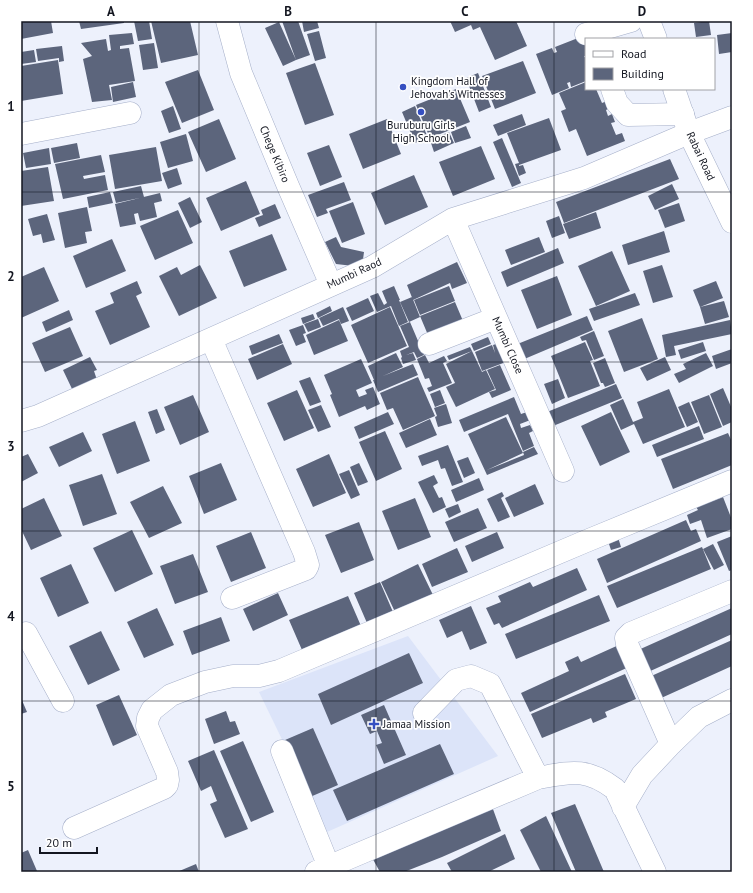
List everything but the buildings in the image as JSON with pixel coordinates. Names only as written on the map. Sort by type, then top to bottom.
[{"type":"street","name":"Chege Kibiro","points":[[227,21],[241,73],[331,284]]},
{"type":"street","points":[[586,34],[631,21]]},
{"type":"street","points":[[649,21],[656,38]]},
{"type":"street","points":[[612,90],[617,103],[628,115],[686,124]]},
{"type":"street","name":"Rabai Road","points":[[674,90],[686,124],[732,222]]},
{"type":"street","points":[[21,134],[130,113]]},
{"type":"street","name":"Mumbi Raod","points":[[21,421],[38,416],[372,266],[453,219],[584,178],[686,124],[732,117]]},
{"type":"street","name":"Mumbi Close","points":[[453,219],[563,471]]},
{"type":"street","points":[[428,344],[496,318]]},
{"type":"street","points":[[211,339],[304,552],[308,565],[306,569],[232,598]]},
{"type":"street","points":[[74,828],[164,788],[166,785],[167,772],[147,726],[148,718],[152,710],[171,695],[205,682],[233,676],[259,676],[279,671],[732,481]]},
{"type":"street","points":[[671,744],[627,644],[626,638],[631,633],[732,591]]},
{"type":"street","points":[[23,629],[63,701]]},
{"type":"street","points":[[424,713],[456,680],[471,676],[490,684],[538,778]]},
{"type":"street","points":[[623,807],[642,775],[671,744],[699,717],[732,700]]},
{"type":"street","points":[[282,752],[322,869],[538,778],[573,772],[591,775],[603,780],[615,789],[654,872]]},
{"type":"shaded area","name":"Jamaa Mission","points":[[408,636],[498,756],[327,832],[259,692]]},
{"type":"place","name":"Kingdom Hall of Jehovah's Witnesses","points":[[403,87]]},
{"type":"place","name":"Buruburu Girls High School","points":[[421,112]]},
{"type":"place","name":"Jamaa Mission","points":[[374,724]]}]
